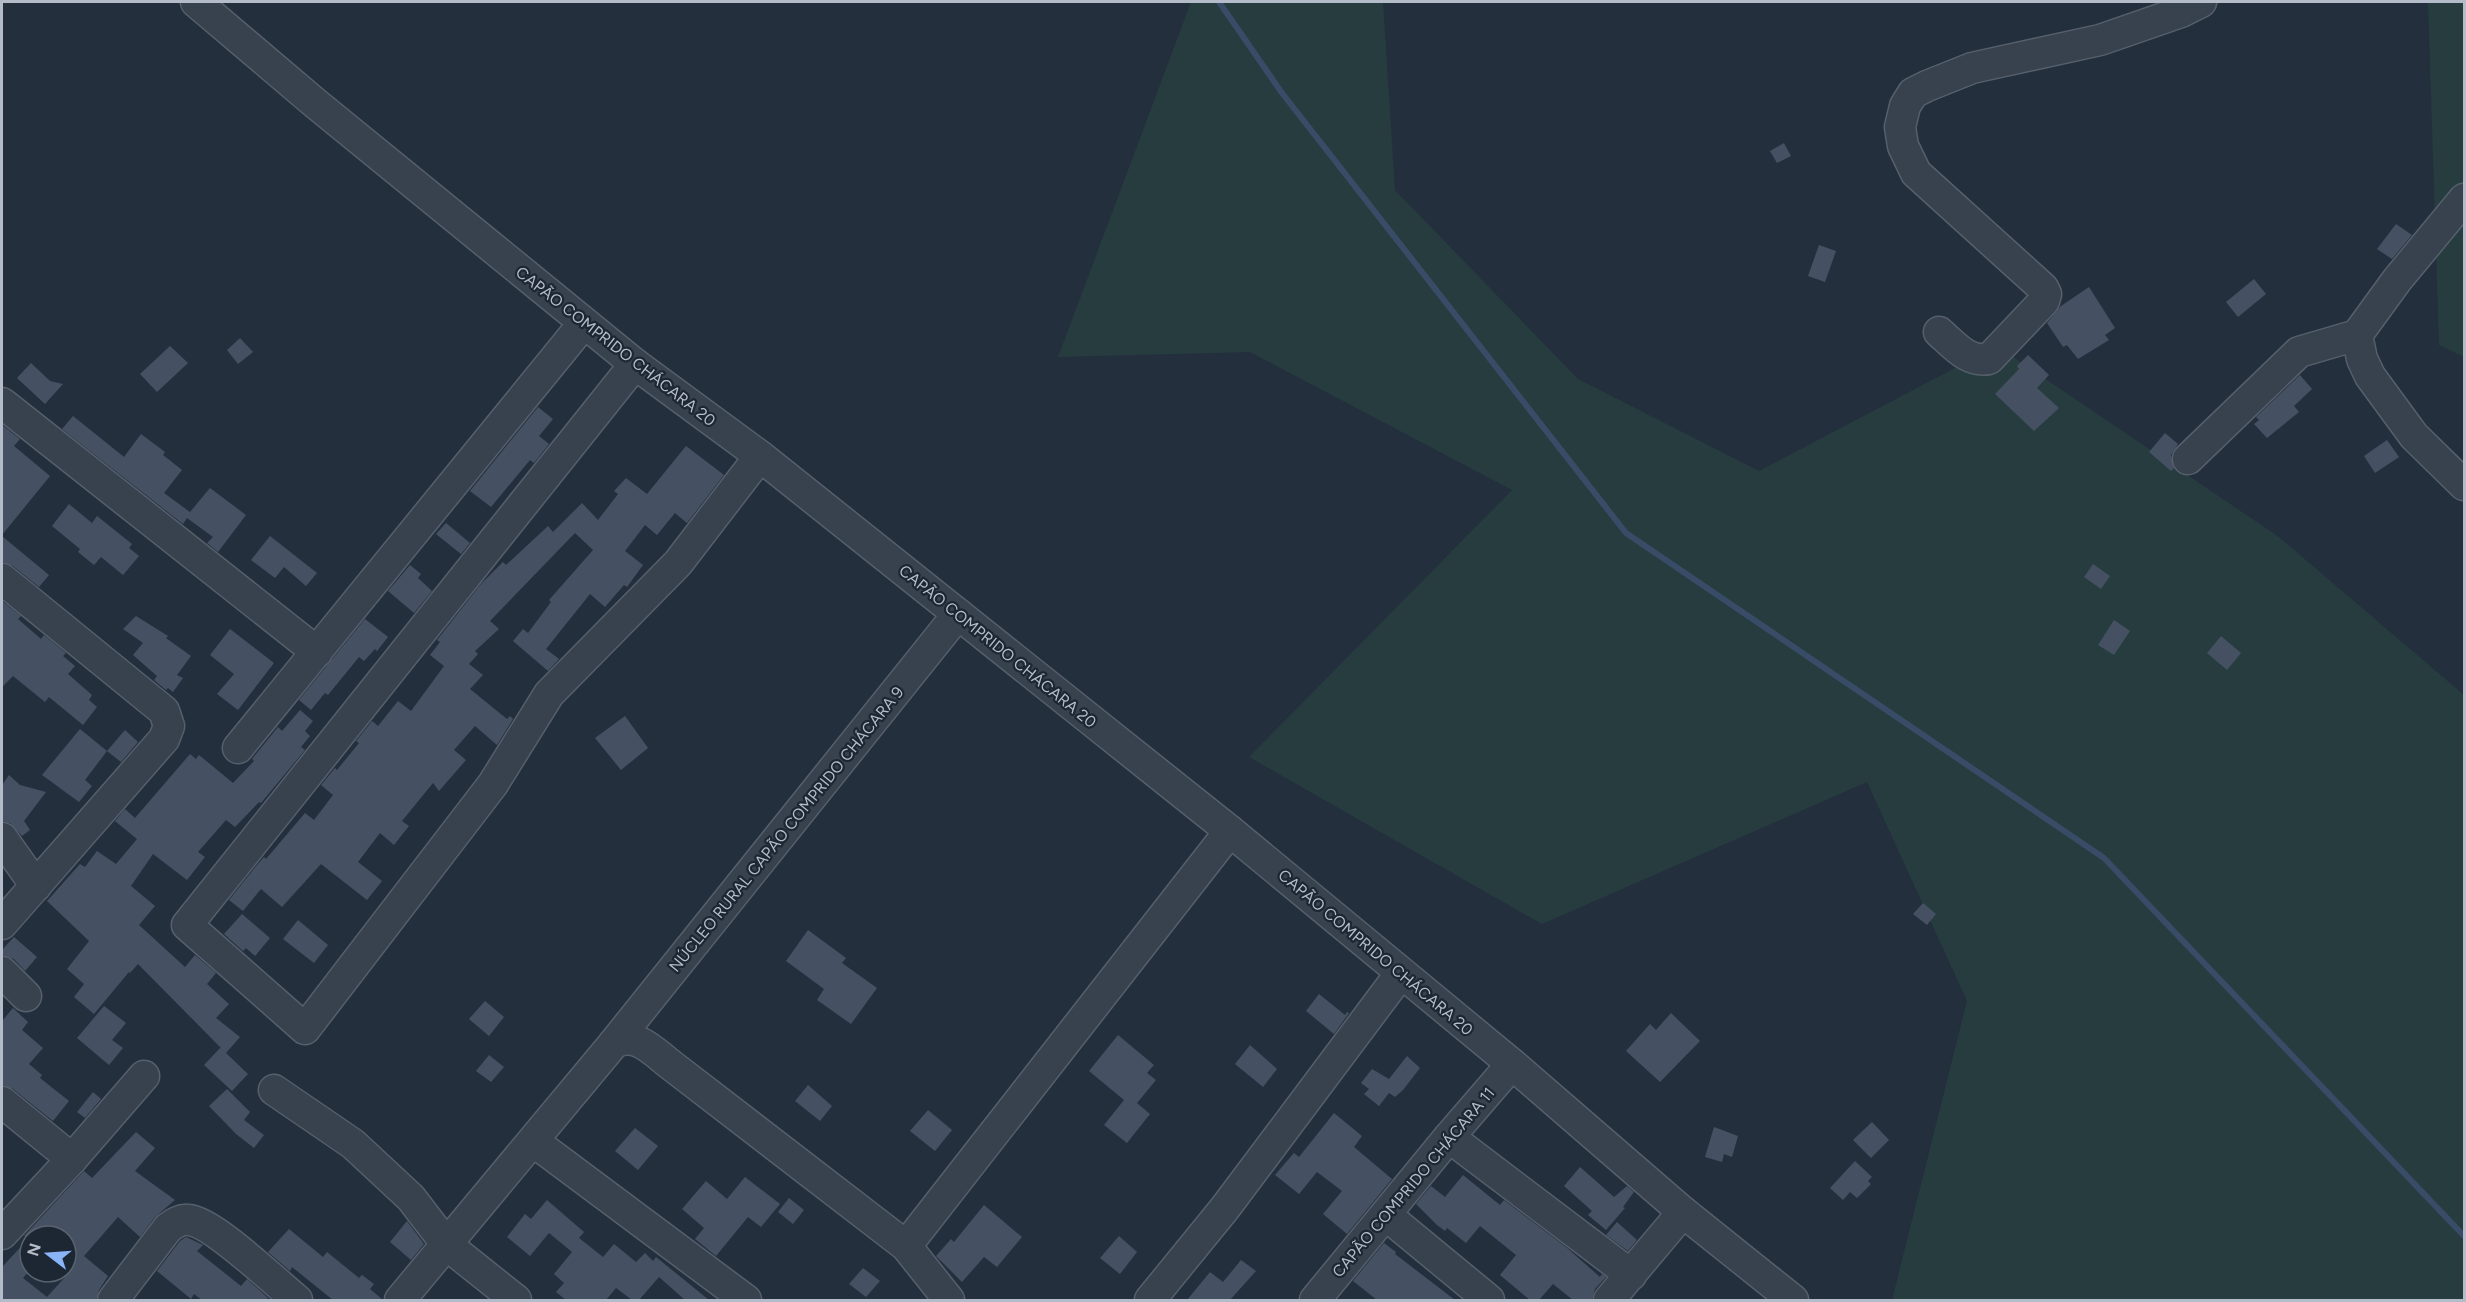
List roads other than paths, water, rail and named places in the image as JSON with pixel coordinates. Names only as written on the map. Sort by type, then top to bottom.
[{"type":"street","name":"CAPÃO COMPRIDO CHÁCARA 20","points":[[196,2],[315,103],[635,364],[760,456],[1230,831],[1512,1064],[1683,1212],[1793,1300]]},
{"type":"street","points":[[1939,332],[1969,358],[1978,361],[1989,359],[2044,301],[2046,294],[2043,288],[1916,173],[1903,146],[1900,128],[1905,106],[1913,93],[1972,68],[2100,40],[2181,12],[2201,2]]},
{"type":"street","points":[[2188,459],[2299,352],[2357,335],[2397,280],[2464,199]]},
{"type":"street","points":[[238,748],[584,323]]},
{"type":"street","points":[[2357,335],[2362,359],[2370,376],[2414,436],[2464,485]]},
{"type":"street","points":[[635,364],[187,925],[305,1029],[493,784],[549,694],[678,563],[760,456]]},
{"type":"street","points":[[2,402],[317,652]]},
{"type":"street","points":[[2,579],[164,711],[169,726],[164,739],[2,924]]},
{"type":"street","name":"NÚCLEO RURAL CAPÃO COMPRIDO CHÁCARA 9","points":[[400,1300],[614,1043],[958,614]]},
{"type":"street","points":[[906,1246],[1230,831]]},
{"type":"street","points":[[2,838],[36,886]]},
{"type":"street","points":[[2,972],[26,996]]},
{"type":"street","points":[[1150,1300],[1225,1208],[1401,973]]},
{"type":"street","points":[[614,1043],[621,1039],[639,1041],[906,1246],[949,1300]]},
{"type":"street","name":"CAPÃO COMPRIDO CHÁCARA 11","points":[[1315,1300],[1512,1064]]},
{"type":"street","points":[[2,1234],[72,1159],[144,1076]]},
{"type":"street","points":[[274,1090],[353,1144],[411,1198],[447,1245],[516,1300]]},
{"type":"street","points":[[2,1102],[72,1159]]},
{"type":"street","points":[[1449,1137],[1631,1275]]},
{"type":"street","points":[[533,1141],[746,1300]]},
{"type":"street","points":[[1610,1300],[1683,1212]]},
{"type":"street","points":[[1386,1215],[1490,1300]]},
{"type":"street","points":[[113,1300],[168,1228],[179,1221],[187,1220],[197,1221],[214,1232],[297,1300]]},
{"type":"waterway","points":[[1219,2],[1282,93],[1626,533],[2104,858],[2464,1236]]}]
